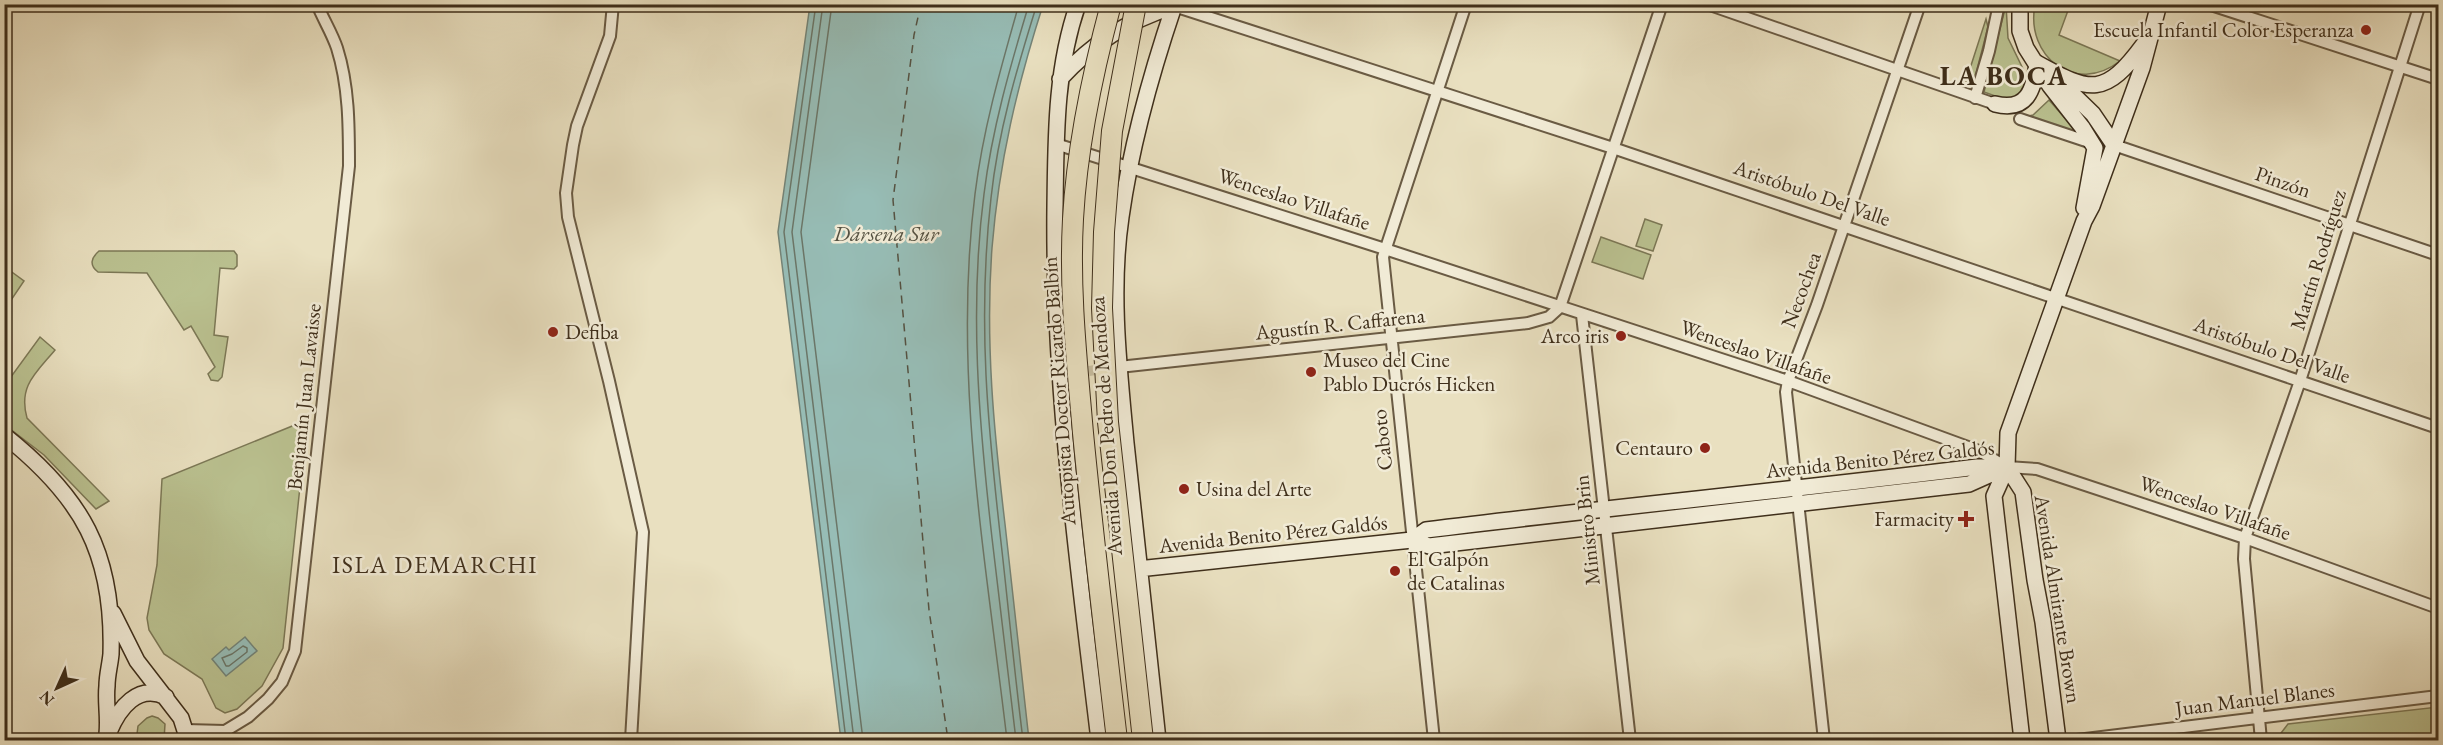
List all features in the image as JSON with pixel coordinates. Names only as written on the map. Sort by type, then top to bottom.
[{"type":"highway","name":"Autopista Doctor Ricardo Balbín","points":[[1111,4],[1092,78],[1080,156],[1073,218],[1072,292],[1089,494],[1117,741]]},
{"type":"highway","points":[[1136,4],[1119,88],[1110,149],[1104,232],[1102,308],[1108,422],[1143,741]]},
{"type":"main road","name":"Avenida Don Pedro de Mendoza","points":[[1078,4],[1060,79],[1056,144],[1054,260],[1059,375],[1099,741]]},
{"type":"main road","points":[[2020,4],[2018,17],[2022,38],[2050,86],[2092,143],[2096,152],[2084,203],[2084,221]]},
{"type":"main road","points":[[2022,741],[1994,496],[2007,467],[2006,439],[2142,68],[2148,38],[2159,4]]},
{"type":"main road","points":[[1060,79],[1078,59],[1123,26],[1172,5]]},
{"type":"main road","name":"Avenida Don Pedro de Mendoza","points":[[1158,741],[1138,569],[1119,367],[1118,263],[1120,218],[1130,167],[1172,5]]},
{"type":"main road","points":[[2037,63],[2068,80],[2085,86],[2098,85],[2119,74],[2148,38]]},
{"type":"main road","points":[[1995,104],[2016,105],[2027,97],[2034,81],[2037,63]]},
{"type":"main road","points":[[2037,63],[2079,99],[2093,114],[2114,145]]},
{"type":"main road","points":[[4,435],[51,475],[88,525],[103,571],[110,607],[111,656],[107,686],[107,738]]},
{"type":"main road","name":"Avenida Benito Pérez Galdós","points":[[1412,540],[1426,530],[1604,508],[1969,484],[2007,467]]},
{"type":"main road","name":"Avenida Almirante Brown","points":[[2007,467],[2023,492],[2043,621],[2058,741]]},
{"type":"main road","name":"Avenida Benito Pérez Galdós","points":[[1138,569],[1412,540],[1429,546],[1606,526],[1798,497]]},
{"type":"main road","points":[[110,607],[131,653],[181,718],[187,735]]},
{"type":"main road","points":[[107,738],[120,711],[136,697],[152,691],[166,697]]},
{"type":"street","name":"Benjamín Juan Lavaisse","points":[[187,735],[225,731],[248,717],[268,699],[282,682],[295,651],[349,166],[349,125],[344,81],[336,47],[317,4]]},
{"type":"street","points":[[613,4],[610,36],[577,126],[569,163],[566,193],[568,217],[609,381],[643,532],[631,741]]},
{"type":"street","name":"Caboto","points":[[1434,741],[1391,338],[1384,249],[1439,92],[1466,4]]},
{"type":"street","points":[[1560,307],[1662,4]]},
{"type":"street","points":[[1707,4],[1995,104]]},
{"type":"street","name":"Necochea","points":[[1824,741],[1798,497],[1785,400],[1788,381],[1920,4]]},
{"type":"street","points":[[1975,98],[2000,4]]},
{"type":"street","points":[[2208,4],[2439,79]]},
{"type":"street","name":"Martín Rodríguez","points":[[2261,741],[2244,559],[2246,538],[2300,381],[2420,4]]},
{"type":"street","name":"Aristóbulo Del Valle","points":[[1172,5],[1614,148],[2439,428]]},
{"type":"street","points":[[2020,119],[2092,143]]},
{"type":"street","name":"Wenceslao Villafañe","points":[[1056,144],[1788,381],[1979,451],[2007,467],[2037,469],[2246,538],[2439,608]]},
{"type":"street","name":"Pinzón","points":[[2114,145],[2439,255]]},
{"type":"street","name":"Agustín R. Caffarena","points":[[1119,367],[1528,323],[1549,317],[1560,307]]},
{"type":"street","name":"Ministro Brin","points":[[1582,315],[1630,741]]},
{"type":"street","name":"Juan Manuel Blanes","points":[[2077,741],[2439,696]]},
{"type":"green space","points":[[2006,5],[2008,38],[2025,73],[2027,83],[2024,91],[2009,101],[1984,92]]},
{"type":"green space","points":[[2035,5],[2070,5],[2059,35],[2120,61],[2103,71],[2086,74],[2071,72],[2057,65],[2046,54],[2038,40],[2034,23]]},
{"type":"green space","points":[[1986,19],[1988,27],[1973,85],[1966,81]]},
{"type":"green space","points":[[2049,100],[2078,133],[2024,117],[2033,115]]},
{"type":"green space","points":[[1645,219],[1662,225],[1653,251],[1636,246]]},
{"type":"green space","points":[[1601,237],[1651,255],[1643,279],[1592,262]]},
{"type":"green space","points":[[99,251],[234,251],[237,255],[237,266],[234,269],[220,268],[214,335],[228,337],[222,377],[218,381],[211,380],[208,374],[215,367],[191,326],[184,330],[147,273],[98,272],[92,262]]},
{"type":"green space","points":[[5,267],[24,281],[5,309]]},
{"type":"green space","points":[[40,337],[55,350],[35,373],[27,388],[25,407],[27,418],[109,501],[96,509],[44,455],[5,425],[5,385]]},
{"type":"green space","points":[[307,420],[283,648],[262,686],[237,709],[225,713],[216,708],[202,679],[164,654],[149,630],[147,618],[157,565],[162,479]]},
{"type":"green space","points":[[2438,707],[2438,740],[2279,740],[2278,737],[2288,724]]},
{"type":"green space","points":[[152,716],[165,724],[164,740],[128,740],[137,734],[138,726]]},
{"type":"water","name":"Dársena Sur","points":[[810,5],[1043,5],[1017,95],[1004,155],[995,216],[990,283],[990,352],[994,421],[1029,740],[841,740],[778,232]]},
{"type":"water","points":[[245,637],[257,651],[226,676],[212,659],[226,647],[229,650]]},
{"type":"ferry route","points":[[921,4],[914,35],[893,200],[929,610],[948,740]]},
{"type":"tunnel","points":[[1074,373],[1110,368]]},
{"type":"place","name":"Escuela Infantil Color Esperanza","points":[[2366,30]]},
{"type":"place","name":"Defiba","points":[[553,332]]},
{"type":"place","name":"Arco iris","points":[[1621,336]]},
{"type":"place","name":"Museo del Cine Pablo Ducrós Hicken","points":[[1311,372]]},
{"type":"place","name":"Centauro","points":[[1705,448]]},
{"type":"place","name":"Usina del Arte","points":[[1184,489]]},
{"type":"place","name":"Farmacity","points":[[1966,519]]},
{"type":"place","name":"El Galpón de Catalinas","points":[[1395,571]]},
{"type":"district","name":"LA BOCA","points":[[2004,76]]},
{"type":"district","name":"ISLA DEMARCHI","points":[[435,565]]}]
